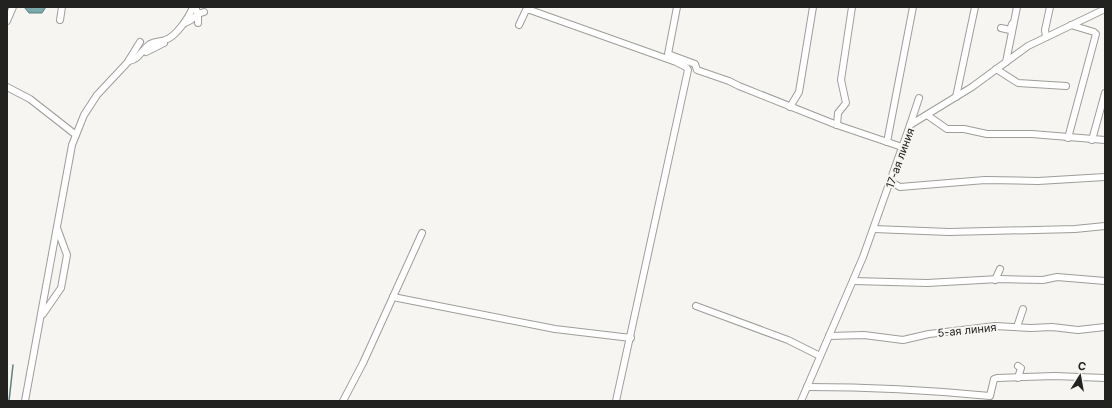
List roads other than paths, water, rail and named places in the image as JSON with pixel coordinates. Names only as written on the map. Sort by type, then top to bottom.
[{"type":"street","points":[[7,21],[13,7]]},
{"type":"street","points":[[60,20],[62,7]]},
{"type":"street","points":[[185,23],[194,7],[201,13]]},
{"type":"street","points":[[678,7],[668,54],[695,64],[697,70],[790,107],[902,147]]},
{"type":"street","points":[[790,107],[797,96],[801,84],[813,7]]},
{"type":"street","points":[[837,125],[838,113],[846,103],[841,80],[852,7]]},
{"type":"street","points":[[887,142],[913,7]]},
{"type":"street","points":[[956,97],[975,7]]},
{"type":"street","points":[[1006,62],[1017,7]]},
{"type":"street","points":[[1046,37],[1045,30],[1050,7]]},
{"type":"street","points":[[1048,14],[1057,7]]},
{"type":"street","name":"17-ая линия","points":[[801,401],[874,229],[910,125],[956,97],[1028,46],[1095,10],[1105,9]]},
{"type":"street","points":[[519,25],[526,10],[530,10],[676,62],[686,67],[688,70],[631,338],[616,401]]},
{"type":"street","points":[[198,23],[201,13]]},
{"type":"street","points":[[129,61],[136,59],[151,43],[166,40],[185,23],[201,13]]},
{"type":"street","points":[[1001,28],[1010,30],[1015,19]]},
{"type":"street","points":[[910,23],[916,30]]},
{"type":"street","points":[[1068,138],[1096,34],[1071,24]]},
{"type":"street","points":[[25,401],[42,316],[65,175],[76,135],[84,114],[97,95],[129,61],[140,42]]},
{"type":"street","points":[[996,69],[1018,83],[1066,86]]},
{"type":"street","points":[[7,87],[30,99],[76,135]]},
{"type":"street","points":[[1092,140],[1105,94]]},
{"type":"street","points":[[910,125],[919,98]]},
{"type":"street","points":[[927,115],[947,129],[964,129],[987,134],[1032,134],[1105,140]]},
{"type":"street","points":[[891,182],[900,187],[985,180],[1038,182],[1105,177]]},
{"type":"street","points":[[42,316],[61,288],[67,255],[57,226]]},
{"type":"street","points":[[874,229],[949,232],[1075,229],[1105,226]]},
{"type":"street","points":[[343,401],[393,298],[422,233]]},
{"type":"street","points":[[995,280],[1000,269]]},
{"type":"street","points":[[853,281],[902,283],[1043,280],[1057,277],[1105,281]]},
{"type":"street","points":[[393,298],[555,329],[631,338]]},
{"type":"street","points":[[696,306],[788,340],[820,356]]},
{"type":"street","points":[[1017,327],[1023,309]]},
{"type":"street","name":"5-ая линия","points":[[829,336],[869,335],[904,340],[929,334],[995,326],[1052,327],[1078,330],[1105,328]]},
{"type":"street","points":[[1018,366],[1021,368],[1018,378]]},
{"type":"street","points":[[807,387],[862,387],[990,396],[994,379],[1056,376],[1105,378]]},
{"type":"water","points":[[24,7],[46,7],[42,13],[29,13]]},
{"type":"waterway","points":[[9,401],[13,365]]}]
